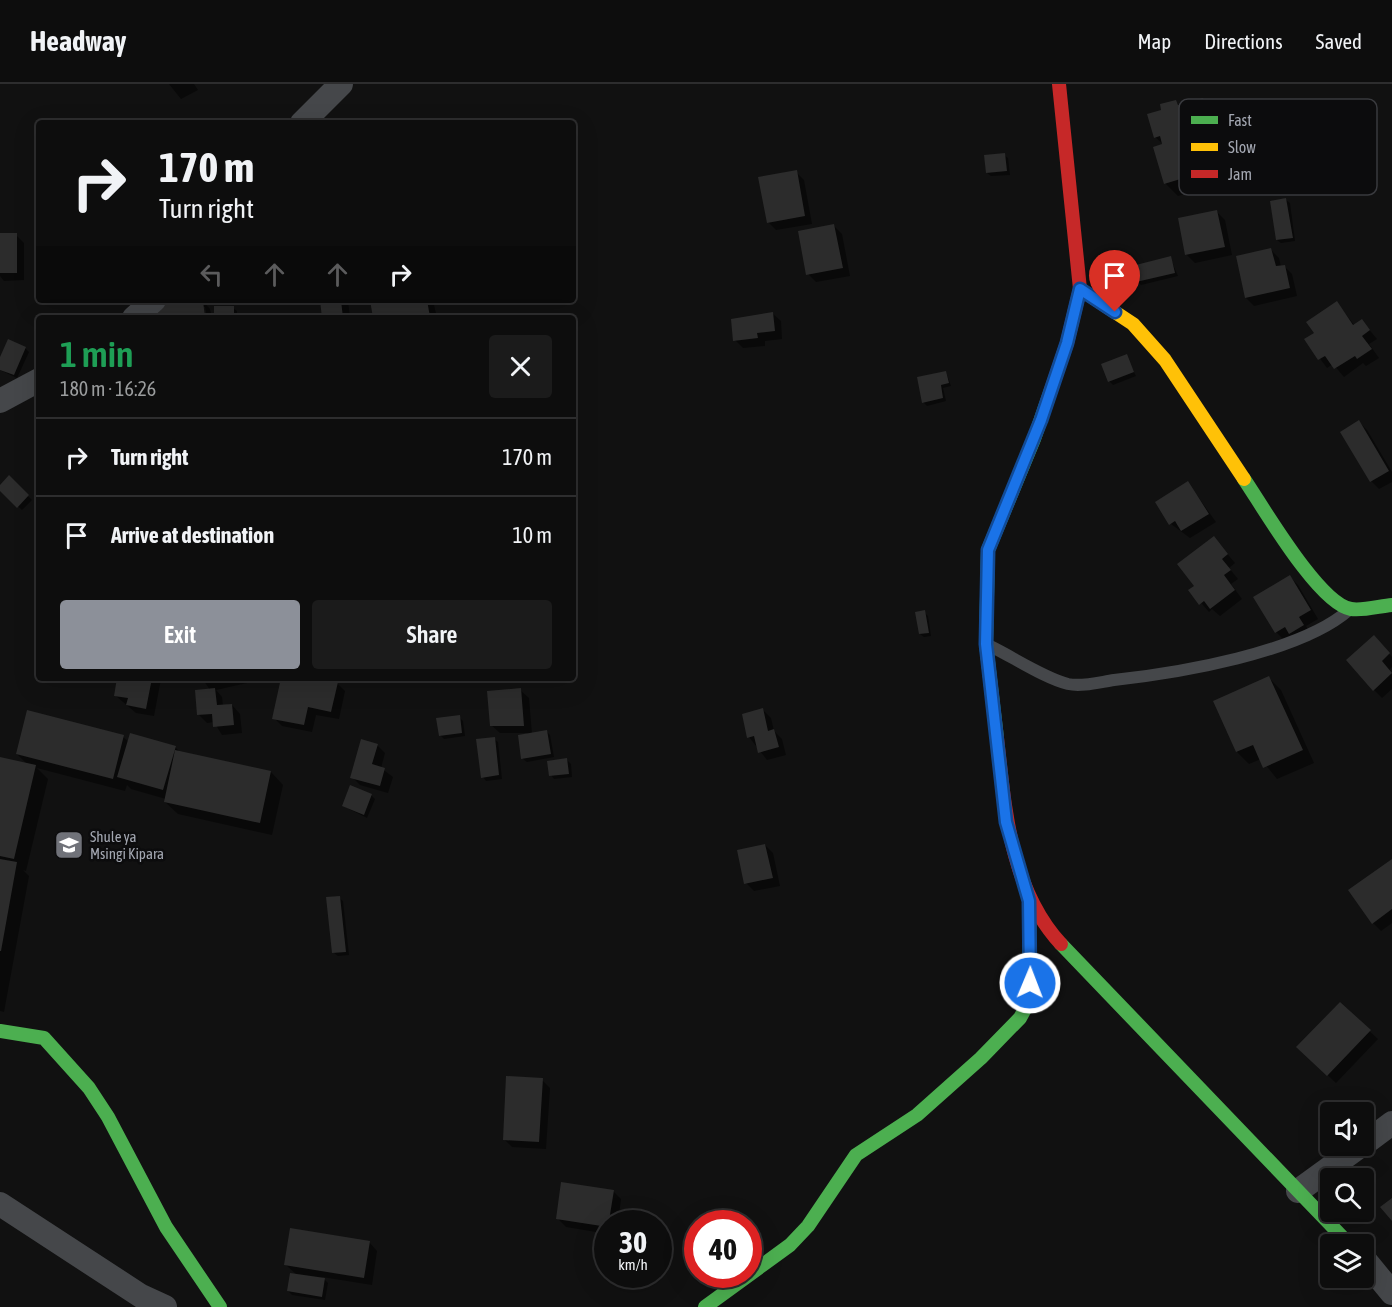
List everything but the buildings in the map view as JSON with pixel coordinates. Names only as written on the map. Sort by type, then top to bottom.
[{"type":"street","points":[[305,120],[341,84]]},
{"type":"street","points":[[705,1307],[790,1245],[808,1226],[856,1155],[917,1115],[981,1058],[1020,1018],[1030,1000],[1029,901],[1006,822],[986,644],[988,550],[1041,418],[1067,343],[1080,289],[1059,84]]},
{"type":"street","points":[[1080,289],[1132,324],[1165,360],[1304,568],[1331,599],[1350,609],[1390,609]]},
{"type":"street","points":[[137,315],[151,303]]},
{"type":"street","points":[[0,401],[36,382]]},
{"type":"street","points":[[1029,901],[1058,941],[1089,975],[1339,1234]]},
{"type":"street","points":[[0,1031],[44,1038],[89,1088],[108,1117],[166,1227],[188,1263],[224,1306]]},
{"type":"street","points":[[1374,1137],[1392,1124]]},
{"type":"street","points":[[1298,1191],[1347,1156]]},
{"type":"street","points":[[0,1204],[141,1296],[165,1307]]},
{"type":"street","points":[[1374,1270],[1390,1285]]},
{"type":"lane","points":[[986,644],[1058,680],[1081,684],[1140,677],[1247,655],[1323,628],[1350,609]]},
{"type":"traffic: fast","points":[[997,738],[986,644],[988,550],[1034,439],[1051,390]]},
{"type":"traffic: fast","points":[[1244,479],[1293,553],[1323,591],[1338,603],[1351,609],[1392,605]]},
{"type":"traffic: fast","points":[[705,1307],[790,1245],[808,1226],[856,1155],[917,1115],[981,1058],[1020,1018],[1030,1000],[1029,901]]},
{"type":"traffic: fast","points":[[1061,944],[1339,1234]]},
{"type":"traffic: fast","points":[[0,1031],[44,1038],[89,1088],[108,1117],[166,1227],[220,1307]]},
{"type":"traffic: slow","points":[[1080,289],[1133,324],[1165,360],[1244,479]]},
{"type":"traffic: jam","points":[[1051,390],[1067,343],[1080,289],[1059,84]]},
{"type":"traffic: jam","points":[[997,738],[1007,820],[1020,873],[1044,922],[1061,944]]},
{"type":"place","name":"Shule ya Msingi Kipara","points":[[69,845]]},
{"type":"route","points":[[1030,983],[1029,901],[1006,822],[991,700],[986,644],[988,550],[1041,420],[1067,343],[1080,289],[1115,312]]}]
